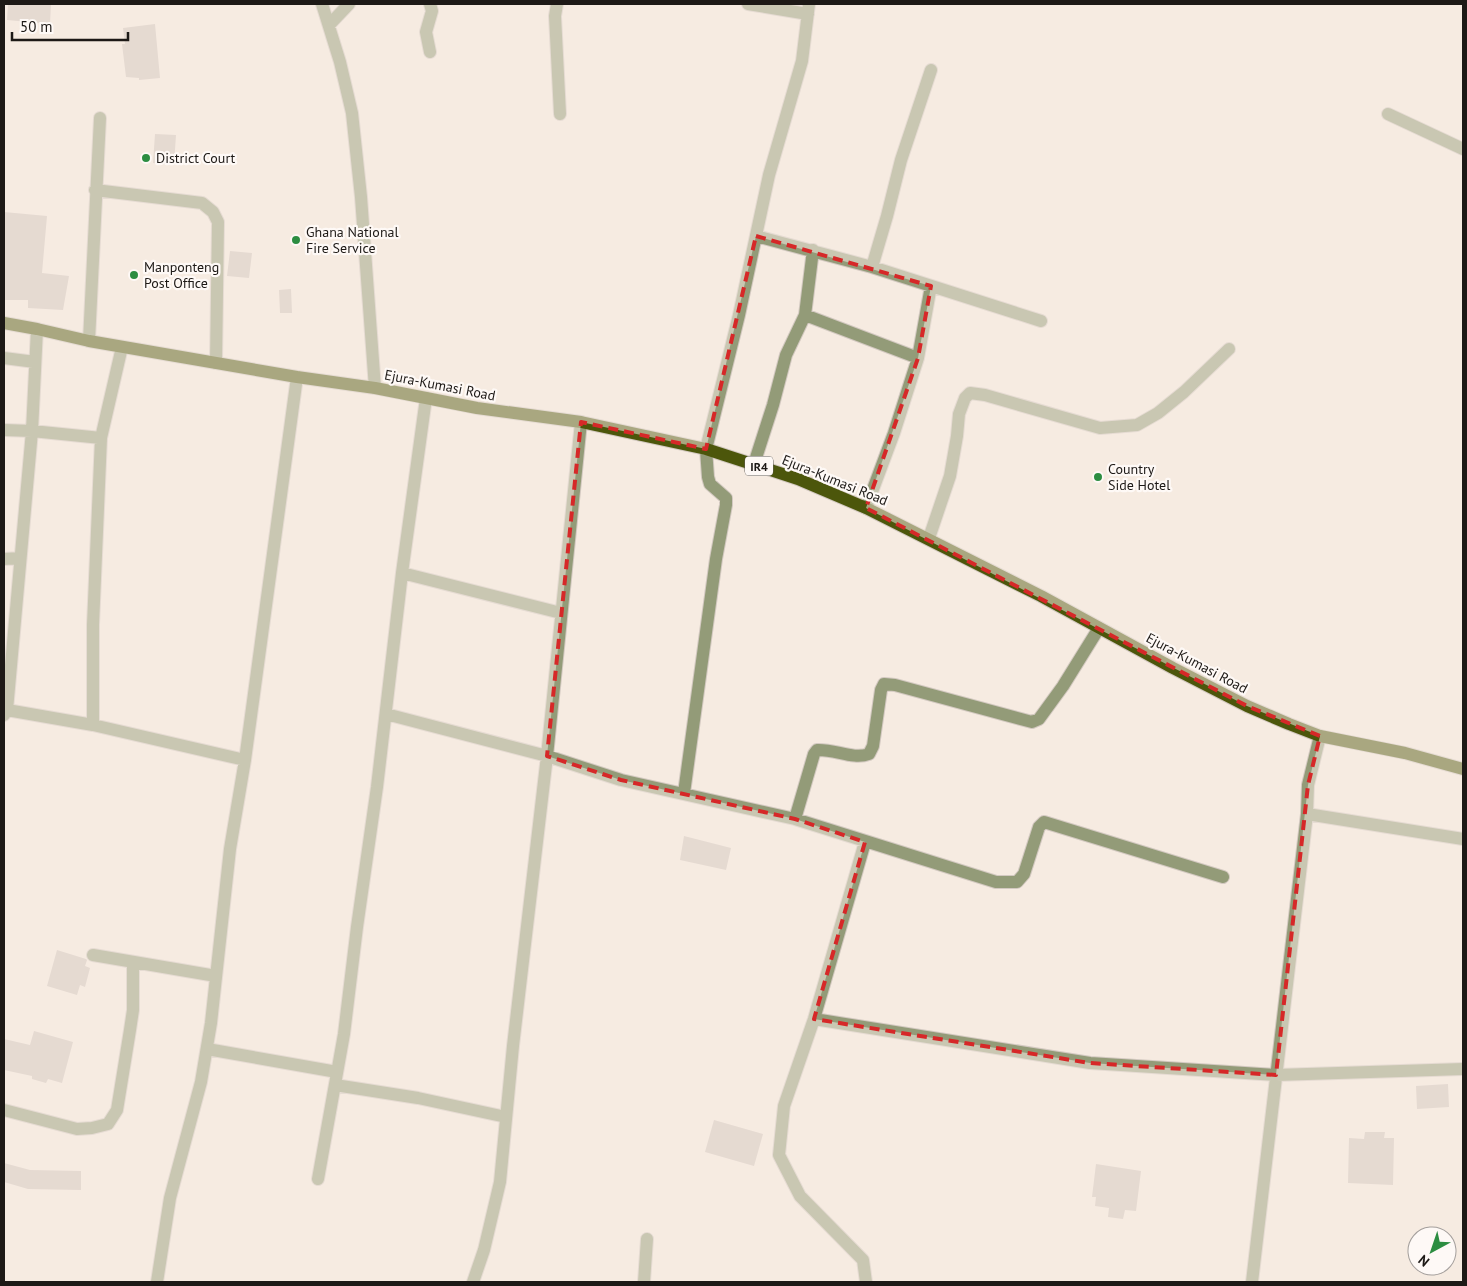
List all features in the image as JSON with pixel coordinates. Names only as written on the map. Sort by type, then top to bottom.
[{"type":"main road","name":"Ejura-Kumasi Road","points":[[4,323],[89,341],[296,377],[375,388],[477,408],[580,422],[706,449],[798,479],[866,508],[929,538],[1041,596],[1247,706],[1288,724],[1320,736],[1405,754],[1463,769]]},
{"type":"street","points":[[322,4],[340,62],[352,113],[361,197],[375,388]]},
{"type":"street","points":[[329,25],[349,4]]},
{"type":"street","points":[[430,4],[432,11],[426,32],[430,52]]},
{"type":"street","points":[[557,4],[555,16],[560,114]]},
{"type":"street","points":[[684,793],[716,559],[726,505],[726,498],[710,484],[706,449],[739,315],[769,175],[802,61],[808,9],[748,4]]},
{"type":"street","points":[[872,267],[887,216],[900,160],[931,70]]},
{"type":"street","points":[[1388,114],[1463,150]]},
{"type":"street","points":[[89,341],[100,118]]},
{"type":"street","points":[[95,190],[202,203],[213,212],[218,222],[216,362]]},
{"type":"street","points":[[756,236],[872,267],[1042,321]]},
{"type":"street","points":[[754,464],[773,405],[786,355],[805,315],[814,250]]},
{"type":"street","points":[[866,508],[894,433],[918,358],[931,286]]},
{"type":"street","points":[[805,315],[918,358]]},
{"type":"street","points":[[37,329],[32,431],[5,712],[93,725],[245,760]]},
{"type":"street","points":[[93,725],[93,625],[101,438],[122,347]]},
{"type":"street","points":[[929,538],[950,476],[959,414],[965,398],[970,393],[985,395],[1100,428],[1137,425],[1184,392],[1229,349]]},
{"type":"street","points":[[4,358],[36,362]]},
{"type":"street","points":[[157,1282],[170,1198],[201,1082],[211,1023],[230,849],[245,760],[296,377]]},
{"type":"street","points":[[318,1179],[344,1034],[426,398]]},
{"type":"street","points":[[473,1282],[484,1250],[500,1182],[547,756],[580,422]]},
{"type":"street","points":[[4,430],[101,438]]},
{"type":"street","points":[[4,560],[20,558]]},
{"type":"street","points":[[402,573],[561,614]]},
{"type":"street","points":[[795,819],[814,754],[817,750],[861,757],[869,754],[873,746],[881,690],[884,684],[895,685],[1032,722],[1039,719],[1063,686],[1099,628]]},
{"type":"street","points":[[386,714],[547,756],[621,780],[795,819],[996,882],[1017,882],[1024,874],[1039,827],[1044,822],[1223,877]]},
{"type":"street","points":[[1252,1282],[1307,814],[1308,784],[1320,736]]},
{"type":"street","points":[[1307,814],[1463,839]]},
{"type":"street","points":[[864,842],[814,1019],[784,1106],[779,1155],[800,1196],[863,1260],[866,1282]]},
{"type":"street","points":[[93,955],[216,976]]},
{"type":"street","points":[[4,1110],[77,1129],[108,1124],[117,1110],[130,1030],[133,1010],[133,962]]},
{"type":"street","points":[[814,1019],[1090,1063],[1276,1075],[1463,1069]]},
{"type":"street","points":[[207,1049],[337,1072]]},
{"type":"street","points":[[335,1085],[418,1098],[506,1117]]},
{"type":"street","points":[[644,1282],[647,1239]]},
{"type":"highlighted area","points":[[756,236],[931,286],[918,358],[866,508],[1247,706],[1320,736],[1308,785],[1276,1075],[1090,1063],[814,1019],[865,842],[795,819],[621,780],[547,756],[581,422],[706,449]]},
{"type":"building","points":[[8,4],[51,4],[50,24],[7,20]]},
{"type":"building","points":[[155,24],[160,78],[139,80],[139,78],[126,77],[122,44],[125,44],[123,28]]},
{"type":"building","points":[[155,134],[176,135],[174,165],[153,163]]},
{"type":"building","points":[[4,212],[47,216],[42,273],[69,276],[63,310],[28,308],[28,300],[4,300]]},
{"type":"building","points":[[230,251],[252,253],[249,278],[227,276]]},
{"type":"building","points":[[291,289],[292,313],[280,313],[279,290]]},
{"type":"building","points":[[684,836],[731,848],[726,870],[680,860]]},
{"type":"building","points":[[57,950],[87,960],[85,966],[90,968],[85,987],[80,985],[77,995],[47,986]]},
{"type":"building","points":[[34,1031],[73,1042],[62,1083],[48,1079],[46,1083],[32,1079],[32,1076],[4,1070],[4,1039],[30,1045]]},
{"type":"building","points":[[1448,1084],[1449,1107],[1417,1109],[1416,1086]]},
{"type":"building","points":[[714,1120],[763,1134],[754,1166],[705,1152]]},
{"type":"building","points":[[1365,1132],[1385,1132],[1384,1138],[1394,1138],[1393,1185],[1348,1183],[1349,1138],[1364,1139]]},
{"type":"building","points":[[4,1163],[30,1170],[81,1171],[81,1190],[28,1189],[4,1182]]},
{"type":"building","points":[[1096,1164],[1141,1171],[1136,1211],[1125,1210],[1123,1219],[1108,1217],[1109,1208],[1095,1206],[1096,1197],[1092,1197]]},
{"type":"place","name":"District Court","points":[[146,158]]},
{"type":"place","name":"Ghana National Fire Service","points":[[296,240]]},
{"type":"place","name":"Manponteng Post Office","points":[[134,275]]},
{"type":"place","name":"Country Side Hotel","points":[[1098,477]]}]
